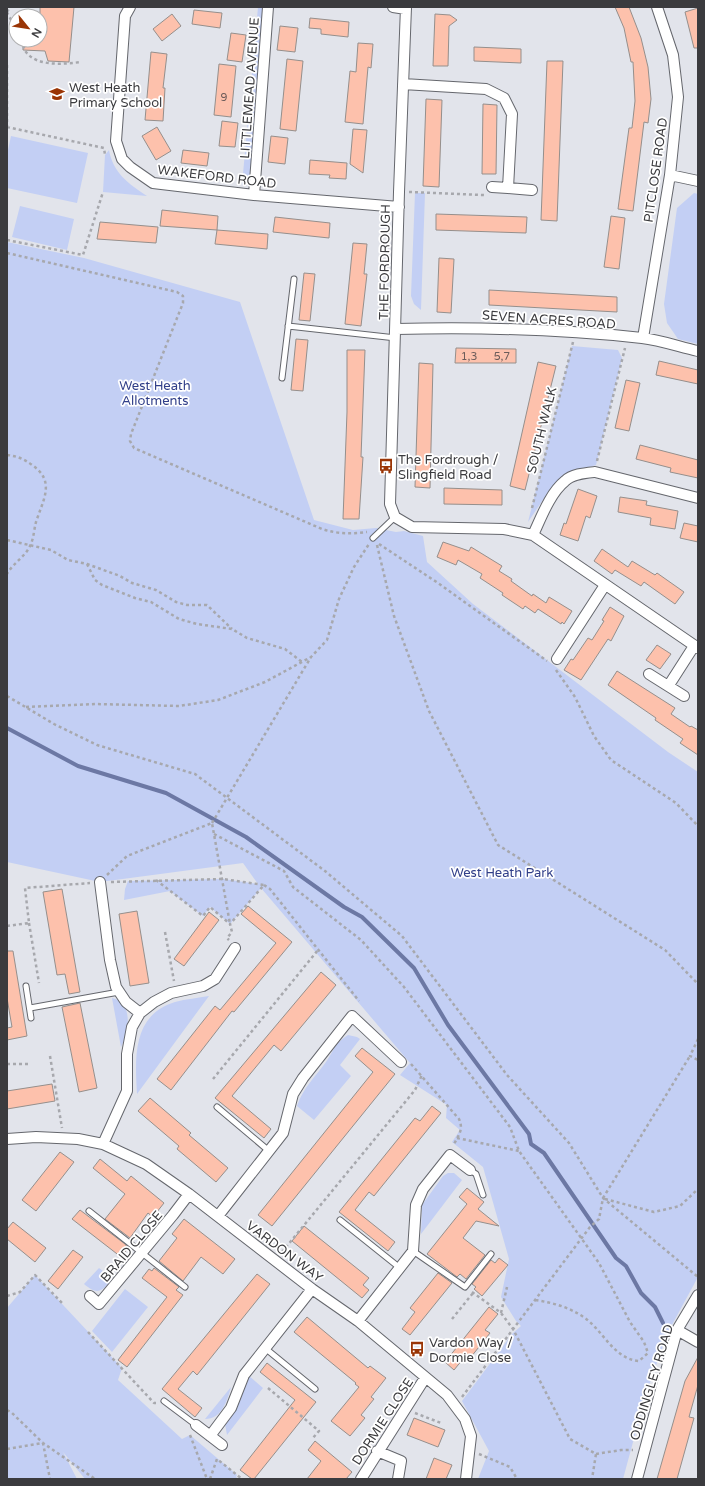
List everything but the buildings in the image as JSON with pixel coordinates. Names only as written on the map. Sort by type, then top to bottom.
[{"type":"street","name":"WAKEFORD ROAD","points":[[130,7],[125,16],[116,141],[122,159],[130,167],[153,183],[254,195],[399,207]]},
{"type":"street","name":"LITTLEMEAD AVENUE","points":[[254,195],[268,7]]},
{"type":"street","points":[[392,7],[406,8]]},
{"type":"street","name":"PITCLOSE ROAD","points":[[643,338],[670,175],[678,97],[673,55],[657,7]]},
{"type":"street","name":"THE FORDROUGH","points":[[395,517],[390,504],[396,334],[399,207],[398,192],[406,8]]},
{"type":"street","points":[[403,84],[486,89],[504,98],[512,114],[508,188]]},
{"type":"street","points":[[670,175],[698,181]]},
{"type":"street","points":[[492,187],[532,190]]},
{"type":"street","name":"SEVEN ACRES ROAD","points":[[396,334],[481,328],[576,332],[643,338],[698,351]]},
{"type":"street","points":[[533,535],[547,505],[565,480],[579,474],[595,472],[698,498]]},
{"type":"street","points":[[395,517],[412,527],[504,529],[533,535],[696,647],[669,685]]},
{"type":"street","points":[[557,659],[605,585]]},
{"type":"street","points":[[649,674],[669,685],[684,696]]},
{"type":"street","points":[[100,882],[110,960],[116,987],[126,1002],[140,1013]]},
{"type":"street","points":[[102,1144],[126,1091],[127,1054],[132,1027],[140,1013],[154,1002],[176,992],[203,986],[215,979],[235,948]]},
{"type":"street","points":[[218,1216],[283,1133],[293,1094],[303,1078],[352,1016],[401,1062]]},
{"type":"street","name":"VARDON WAY","points":[[7,1139],[36,1137],[102,1144],[146,1164],[218,1216],[312,1289],[358,1321],[447,1396],[465,1419],[471,1436],[466,1479]]},
{"type":"street","points":[[358,1321],[412,1251],[416,1204],[423,1188],[450,1155],[470,1170]]},
{"type":"street","name":"BRAID CLOSE","points":[[90,1296],[99,1304],[142,1253],[188,1194]]},
{"type":"street","points":[[210,1436],[231,1408],[244,1375],[312,1289]]},
{"type":"street","name":"ODDINGLEY ROAD","points":[[637,1479],[677,1330],[698,1295]]},
{"type":"street","points":[[677,1330],[698,1342]]},
{"type":"street","name":"DORMIE CLOSE","points":[[361,1479],[377,1451],[425,1378]]},
{"type":"street","points":[[196,1425],[222,1445]]},
{"type":"street","points":[[377,1451],[401,1461],[398,1479]]},
{"type":"lane","points":[[282,378],[294,279]]},
{"type":"lane","points":[[288,326],[396,334]]},
{"type":"lane","points":[[373,538],[395,517]]},
{"type":"lane","points":[[26,986],[32,1018]]},
{"type":"lane","points":[[30,1008],[119,992]]},
{"type":"lane","points":[[217,1107],[269,1151]]},
{"type":"lane","points":[[470,1170],[476,1174],[482,1195]]},
{"type":"lane","points":[[89,1211],[185,1287]]},
{"type":"lane","points":[[340,1220],[400,1268]]},
{"type":"lane","points":[[412,1251],[465,1287],[491,1254]]},
{"type":"lane","points":[[265,1348],[315,1389]]},
{"type":"lane","points":[[164,1401],[196,1425]]},
{"type":"path","points":[[7,12],[10,7]]},
{"type":"path","points":[[24,48],[26,53],[37,59],[55,65],[81,62]]},
{"type":"path","points":[[7,65],[7,128],[104,148],[106,155]]},
{"type":"path","points":[[398,192],[490,196],[492,187]]},
{"type":"path","points":[[7,240],[83,256],[103,192]]},
{"type":"path","points":[[7,253],[177,292],[183,296],[184,302],[131,434],[130,441],[134,448],[334,533],[352,534],[382,529]]},
{"type":"path","name":"SOUTH WALK","points":[[530,514],[576,332]]},
{"type":"path","points":[[595,472],[627,337]]},
{"type":"path","points":[[7,455],[20,457],[44,474],[46,495],[30,545],[7,574]]},
{"type":"path","points":[[100,882],[127,856],[212,823],[311,657],[327,640],[339,599],[354,566],[373,538]]},
{"type":"path","points":[[7,540],[51,550],[68,560],[87,564],[120,576],[132,583],[156,590],[176,602],[187,605],[207,605],[232,628],[247,638],[286,650],[302,662]]},
{"type":"path","points":[[698,826],[676,803],[611,760],[594,736],[575,697],[553,666],[377,542],[394,616],[429,711],[498,845],[665,950],[698,984]]},
{"type":"path","points":[[87,564],[95,580],[102,585],[134,598],[151,602],[179,619],[197,624],[232,628]]},
{"type":"path","points":[[26,707],[95,704],[179,706],[218,700],[265,682],[311,657]]},
{"type":"path","points":[[7,696],[54,724],[97,745],[195,774],[325,871],[402,936],[507,1075],[569,1142],[603,1198],[698,1277]]},
{"type":"path","points":[[212,823],[232,932],[227,938],[235,948]]},
{"type":"path","points":[[214,834],[284,871],[293,887],[361,940],[404,987],[510,1127],[519,1151],[582,1237],[599,1263],[630,1322],[644,1342],[648,1353],[639,1361],[630,1360],[616,1352],[605,1336],[585,1318],[559,1304],[535,1300]]},
{"type":"path","points":[[39,983],[25,888],[100,882],[223,878],[264,885],[270,889],[359,1001]]},
{"type":"path","points":[[156,880],[203,916],[210,907],[230,924]]},
{"type":"path","points":[[230,924],[264,885]]},
{"type":"path","points":[[7,926],[29,923]]},
{"type":"path","points":[[165,932],[176,992]]},
{"type":"path","points":[[213,1079],[318,950]]},
{"type":"path","points":[[456,1406],[590,1226],[599,1219],[603,1198],[690,1056],[698,1040]]},
{"type":"path","points":[[50,1056],[64,1139]]},
{"type":"path","points":[[690,1056],[698,1060]]},
{"type":"path","points":[[401,1062],[410,1063],[460,1119],[462,1125],[450,1155]]},
{"type":"path","points":[[7,1064],[28,1064]]},
{"type":"path","points":[[275,1260],[415,1090],[422,1075]]},
{"type":"path","points":[[457,1138],[519,1151]]},
{"type":"path","points":[[603,1198],[654,1212],[680,1206],[698,1189]]},
{"type":"path","points":[[7,1296],[20,1292],[35,1275],[63,1304]]},
{"type":"path","points":[[465,1287],[501,1313],[513,1329],[570,1439],[596,1454],[621,1450],[632,1450],[643,1453]]},
{"type":"path","points":[[501,1313],[507,1287]]},
{"type":"path","points":[[452,1319],[473,1293]]},
{"type":"path","points":[[88,1332],[154,1404],[164,1401]]},
{"type":"path","points":[[268,1388],[319,1431],[312,1439]]},
{"type":"path","points":[[406,1408],[441,1423]]},
{"type":"path","points":[[7,1410],[12,1413],[43,1444],[96,1479]]},
{"type":"path","points":[[190,1435],[209,1479]]},
{"type":"path","points":[[7,1450],[43,1444]]},
{"type":"path","points":[[43,1444],[50,1479]]},
{"type":"path","points":[[470,1451],[510,1467],[517,1479]]},
{"type":"path","points":[[592,1479],[596,1454]]},
{"type":"path","points":[[209,1479],[217,1459],[242,1479]]},
{"type":"green space","points":[[258,7],[267,7],[253,186],[242,185]]},
{"type":"green space","points":[[11,136],[88,153],[77,203],[7,188],[7,155]]},
{"type":"green space","points":[[109,150],[114,165],[118,171],[128,182],[147,196],[103,192],[105,155]]},
{"type":"green space","points":[[415,193],[425,193],[421,310],[414,304],[411,296]]},
{"type":"green space","points":[[694,193],[698,194],[698,344],[678,339],[667,323],[664,304],[677,208]]},
{"type":"green space","points":[[20,206],[74,219],[67,250],[12,237]]},
{"type":"green space","name":"West Heath Park","points":[[7,242],[84,258],[240,302],[314,520],[353,530],[376,528],[396,532],[404,531],[423,536],[427,562],[473,604],[668,752],[698,772],[698,1277],[667,1334],[646,1394],[623,1479],[478,1479],[489,1451],[462,1401],[512,1334],[521,1326],[516,1321],[501,1297],[509,1259],[483,1167],[452,1142],[460,1130],[446,1118],[447,1105],[400,1075],[410,1063],[261,888],[230,924],[210,907],[203,916],[170,891],[124,900],[125,889],[128,881],[223,879],[258,884],[243,863],[100,882],[7,862]]},
{"type":"green space","points":[[572,346],[618,350],[622,358],[596,465],[575,471],[551,488],[528,522]]},
{"type":"green space","points":[[209,996],[137,1094],[136,1066],[139,1039],[144,1027],[151,1017],[161,1008],[175,1002]]},
{"type":"green space","points":[[112,998],[124,1005],[127,1012],[128,1019],[126,1034],[121,1047]]},
{"type":"green space","points":[[348,1035],[360,1039],[340,1065],[351,1076],[314,1120],[297,1106],[306,1088],[337,1045]]},
{"type":"green space","points":[[448,1173],[454,1173],[462,1180],[421,1234],[422,1205],[443,1176]]},
{"type":"green space","points":[[99,1268],[113,1279],[106,1287],[96,1291],[84,1284]]},
{"type":"green space","points":[[35,1275],[122,1368],[118,1380],[182,1439],[190,1435],[237,1475],[236,1477],[239,1479],[85,1479],[63,1452],[77,1479],[7,1479],[7,1308]]},
{"type":"green space","points":[[125,1289],[148,1307],[112,1352],[92,1331]]},
{"type":"green space","points":[[247,1374],[263,1388],[227,1435],[225,1424]]},
{"type":"green space","points":[[231,1387],[228,1398],[220,1413],[211,1418],[205,1419]]},
{"type":"waterway","points":[[7,728],[78,766],[166,793],[246,837],[344,907],[362,917],[414,968],[448,1025],[529,1134],[531,1144],[544,1153],[616,1258],[626,1266],[641,1293],[655,1307],[663,1323]]},
{"type":"place","name":"West Heath Primary School","points":[[57,94]]},
{"type":"place","name":"The Fordrough / Slingfield Road","points":[[386,466]]},
{"type":"place","name":"Vardon Way / Dormie Close","points":[[417,1349]]},
{"type":"park label","name":"West Heath Allotments","points":[[155,392]]}]
